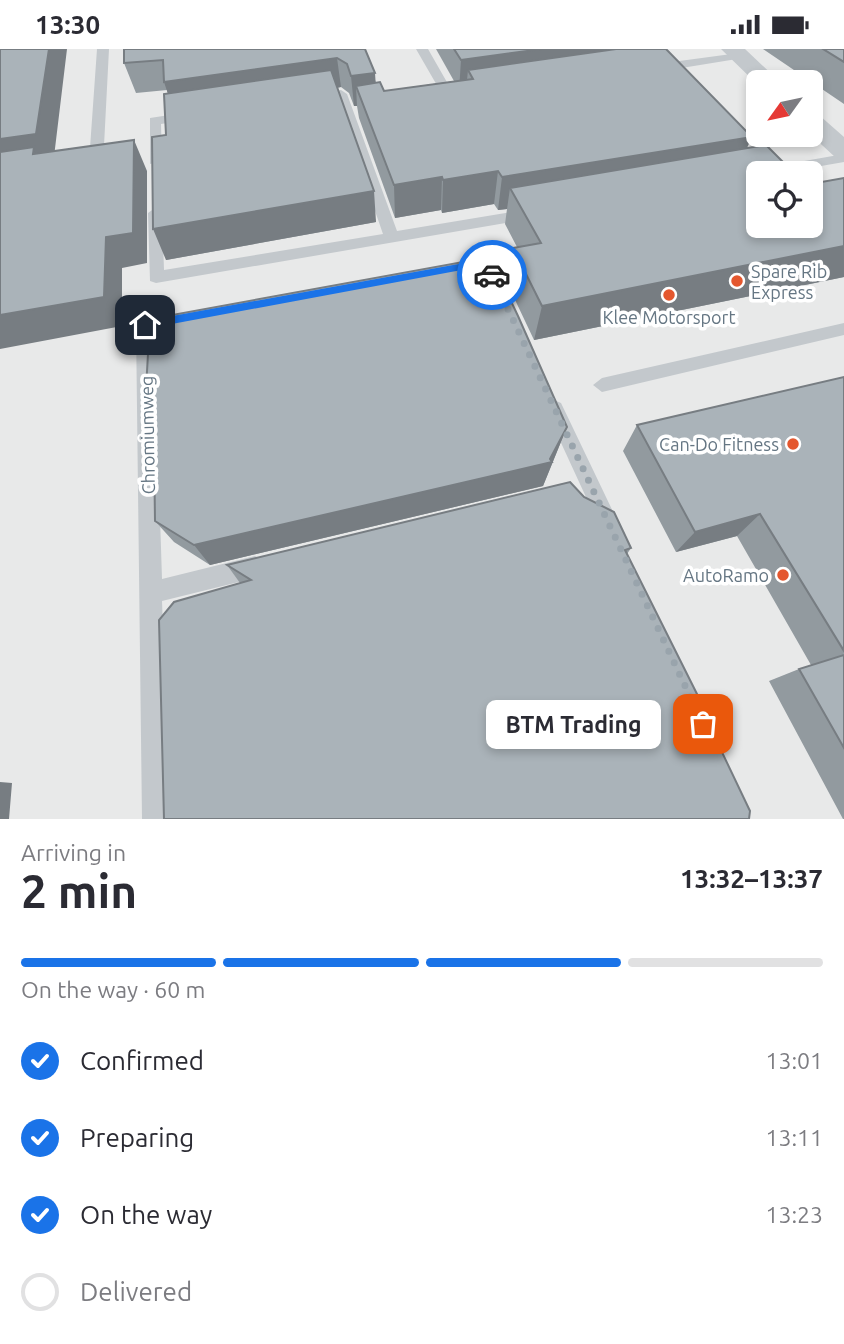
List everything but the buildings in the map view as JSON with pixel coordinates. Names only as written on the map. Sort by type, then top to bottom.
[{"type":"street","points":[[735,53],[754,70]]},
{"type":"street","points":[[823,132],[844,151]]},
{"type":"lane","points":[[82,167],[96,165],[103,49]]},
{"type":"lane","points":[[422,49],[443,99],[463,96]]},
{"type":"lane","points":[[643,70],[735,53]]},
{"type":"lane","points":[[301,100],[341,94],[354,112],[392,238]]},
{"type":"lane","points":[[155,173],[155,121],[208,113]]},
{"type":"lane","points":[[823,162],[844,158]]},
{"type":"lane","points":[[155,199],[156,277],[541,212]]},
{"type":"lane","name":"Chromiumweg","points":[[156,819],[145,325],[199,315]]},
{"type":"lane","points":[[602,385],[844,329]]},
{"type":"lane","points":[[544,386],[620,547]]},
{"type":"lane","points":[[564,492],[591,486]]},
{"type":"lane","points":[[151,593],[271,564]]},
{"type":"shaded area","points":[[0,49],[844,49],[844,819],[0,819]]},
{"type":"way so far","points":[[492,275],[703,724]]},
{"type":"place","name":"Spare Rib Express","points":[[737,281]]},
{"type":"place","name":"Klee Motorsport","points":[[669,295]]},
{"type":"place","name":"Can-Do Fitness","points":[[793,444]]},
{"type":"place","name":"AutoRamo","points":[[783,575]]},
{"type":"place","name":"BTM Trading","points":[[703,724]]},
{"type":"route","points":[[145,325],[486,262],[492,275]]}]
